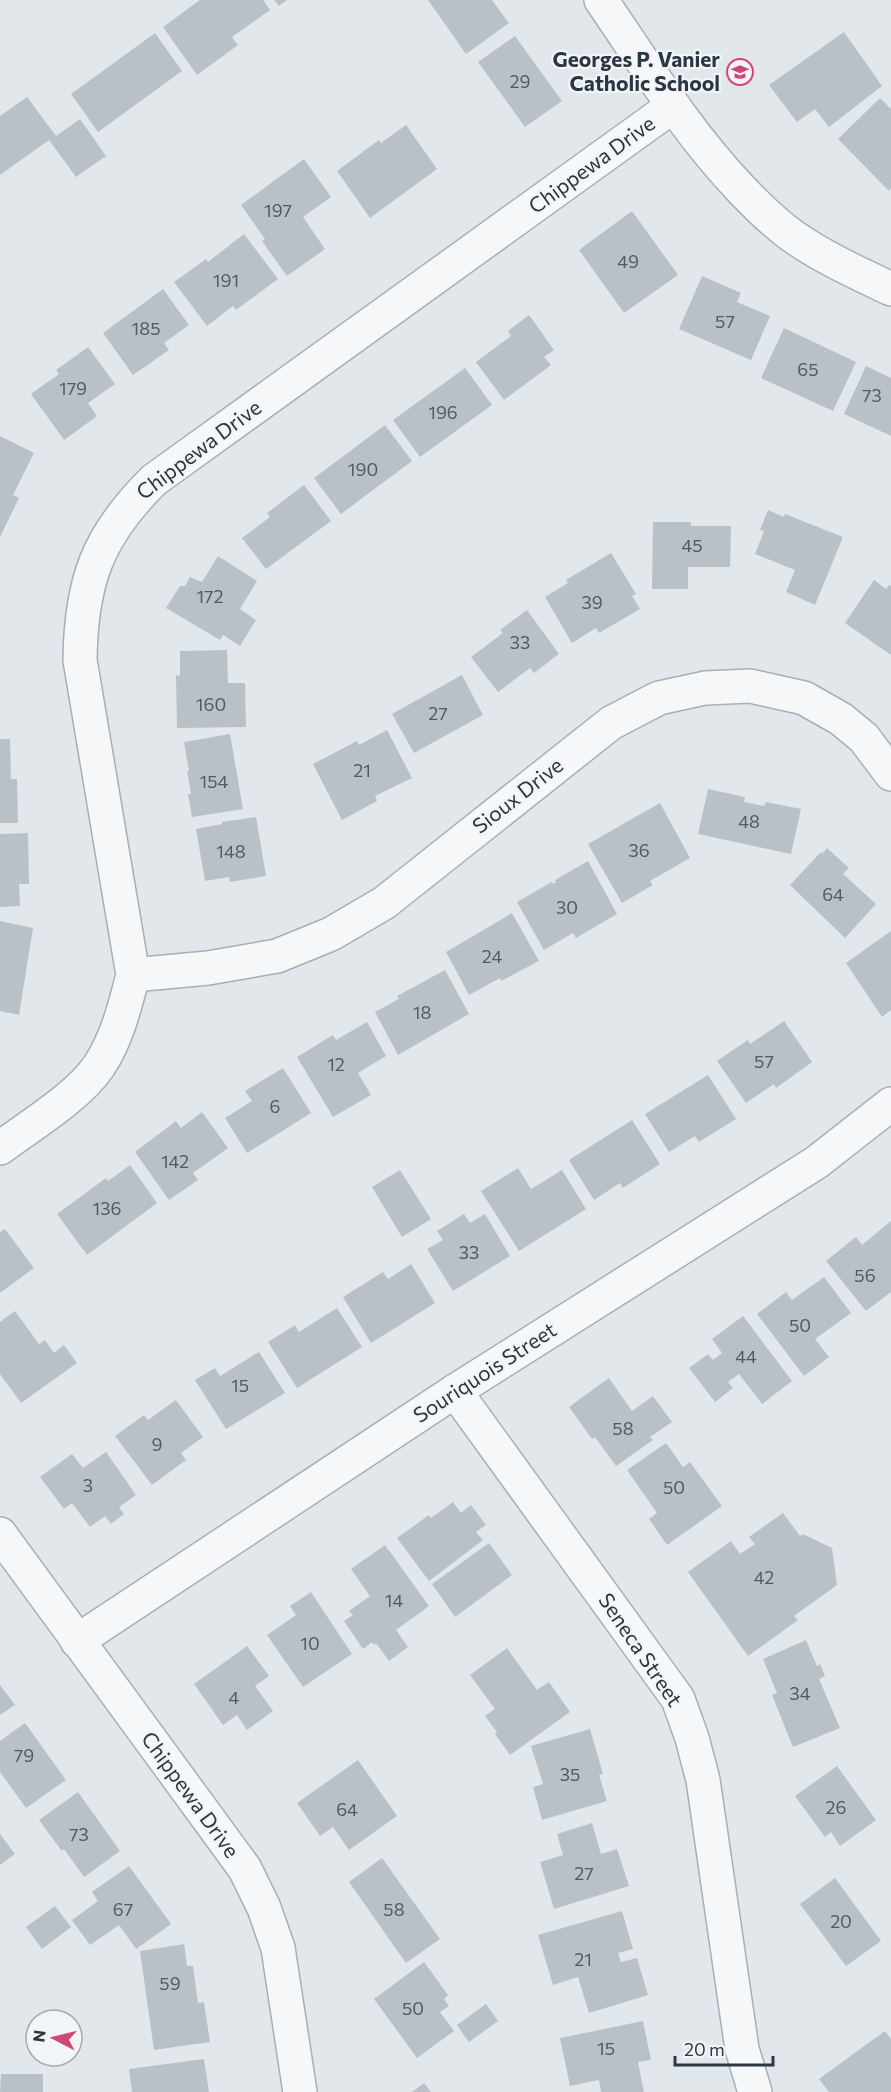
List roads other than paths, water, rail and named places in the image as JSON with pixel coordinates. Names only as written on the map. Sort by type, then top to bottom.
[{"type":"street","points":[[601,0],[673,106],[716,162],[762,212],[792,236],[823,256],[891,289]]},
{"type":"street","name":"Chippewa Drive","points":[[0,1148],[75,1092],[99,1066],[118,1026],[133,975],[80,660],[80,622],[88,584],[98,556],[114,528],[132,502],[154,480],[673,106]]},
{"type":"street","name":"Sioux Drive","points":[[133,975],[208,968],[277,956],[331,934],[384,903],[611,723],[659,698],[705,688],[750,686],[804,698],[841,719],[864,738],[891,774]]},
{"type":"street","name":"Souriquois Street","points":[[77,1641],[455,1391],[817,1162],[891,1104]]},
{"type":"street","name":"Seneca Street","points":[[455,1391],[678,1699],[692,1738],[703,1780],[742,2049],[755,2092]]},
{"type":"street","name":"Chippewa Drive","points":[[0,1534],[245,1869],[264,1908],[278,1948],[300,2092]]},
{"type":"place","name":"Georges P. Vanier Catholic School","points":[[740,72]]}]
